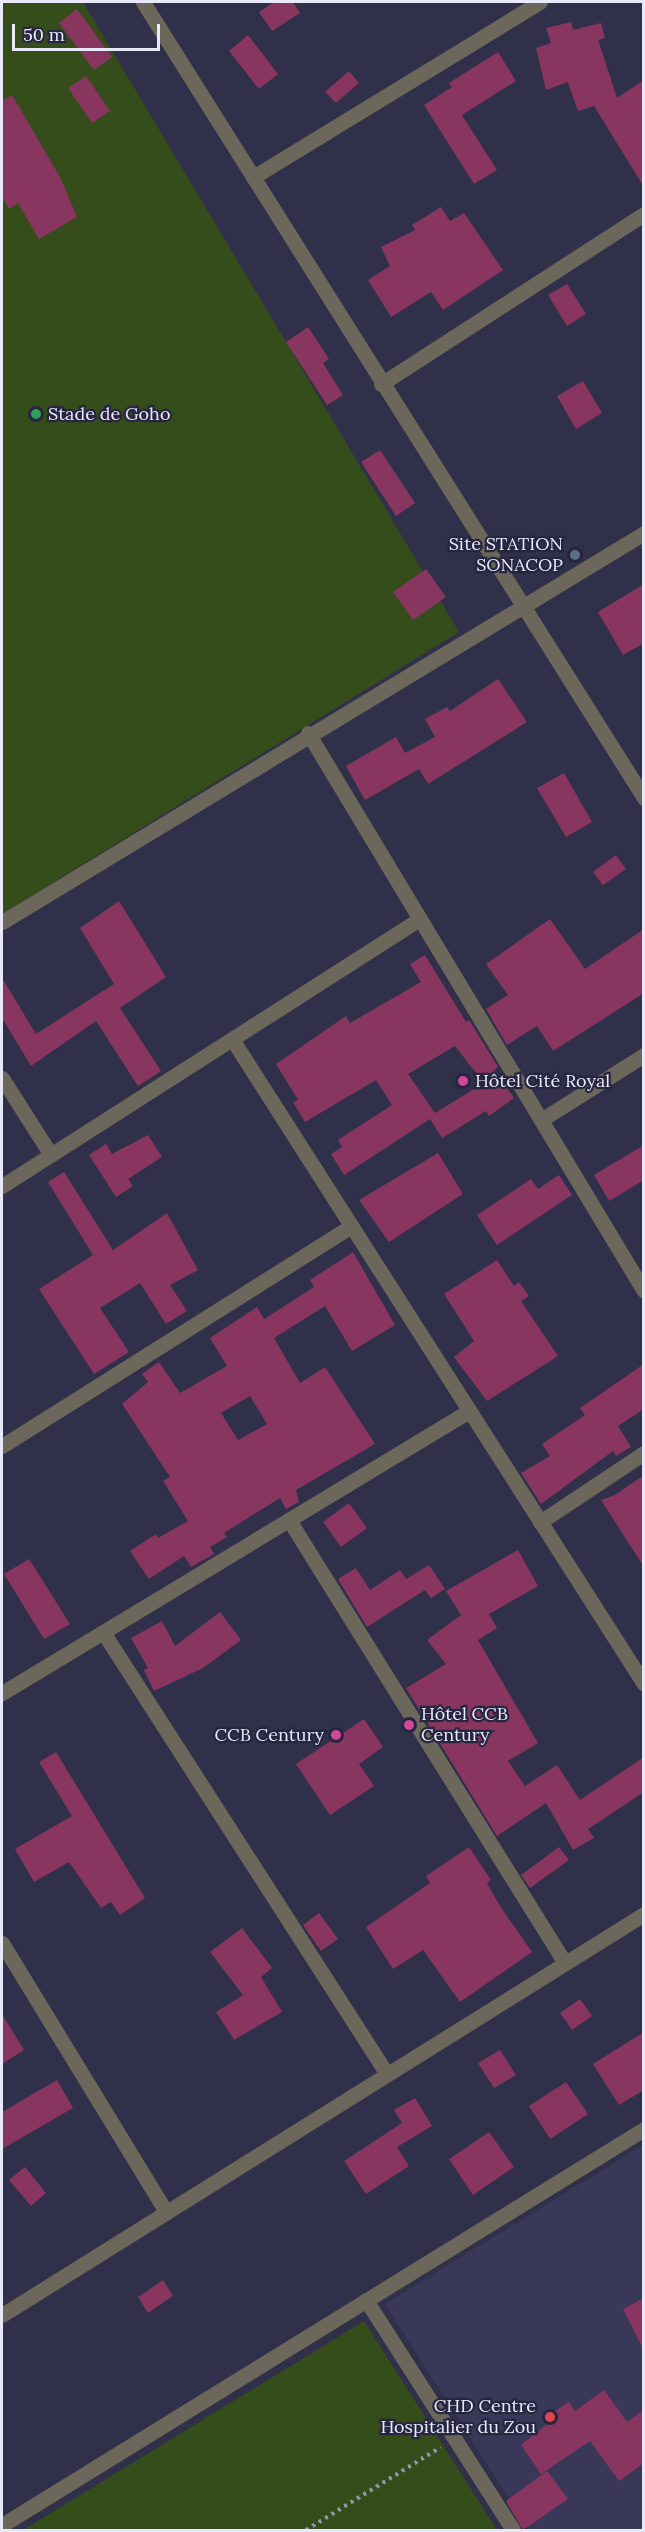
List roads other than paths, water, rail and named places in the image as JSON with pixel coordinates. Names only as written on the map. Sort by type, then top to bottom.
[{"type":"street","points":[[142,2],[644,798]]},
{"type":"street","points":[[253,177],[540,2]]},
{"type":"street","points":[[381,384],[644,214]]},
{"type":"street","points":[[2,922],[308,733],[644,533]]},
{"type":"street","points":[[308,733],[644,1291]]},
{"type":"street","points":[[2,1186],[420,919]]},
{"type":"street","points":[[232,1039],[644,1684]]},
{"type":"street","points":[[540,1120],[644,1055]]},
{"type":"street","points":[[2,1078],[51,1155]]},
{"type":"street","points":[[2,1446],[351,1226]]},
{"type":"street","points":[[2,1693],[469,1411]]},
{"type":"street","points":[[540,1522],[644,1453]]},
{"type":"street","points":[[289,1520],[565,1964]]},
{"type":"street","points":[[103,1632],[387,2074]]},
{"type":"street","points":[[2,2314],[644,1914]]},
{"type":"street","points":[[2,1943],[166,2212]]},
{"type":"street","points":[[2,2525],[644,2129]]},
{"type":"street","points":[[366,2300],[513,2530]]},
{"type":"place","name":"Stade de Goho","points":[[36,414]]},
{"type":"place","name":"Site STATION SONACOP","points":[[575,555]]},
{"type":"place","name":"Hôtel Cité Royal","points":[[463,1081]]},
{"type":"place","name":"Hôtel CCB Century","points":[[409,1725]]},
{"type":"place","name":"CCB Century","points":[[336,1735]]},
{"type":"place","name":"CHD Centre Hospitalier du Zou","points":[[550,2417]]}]
